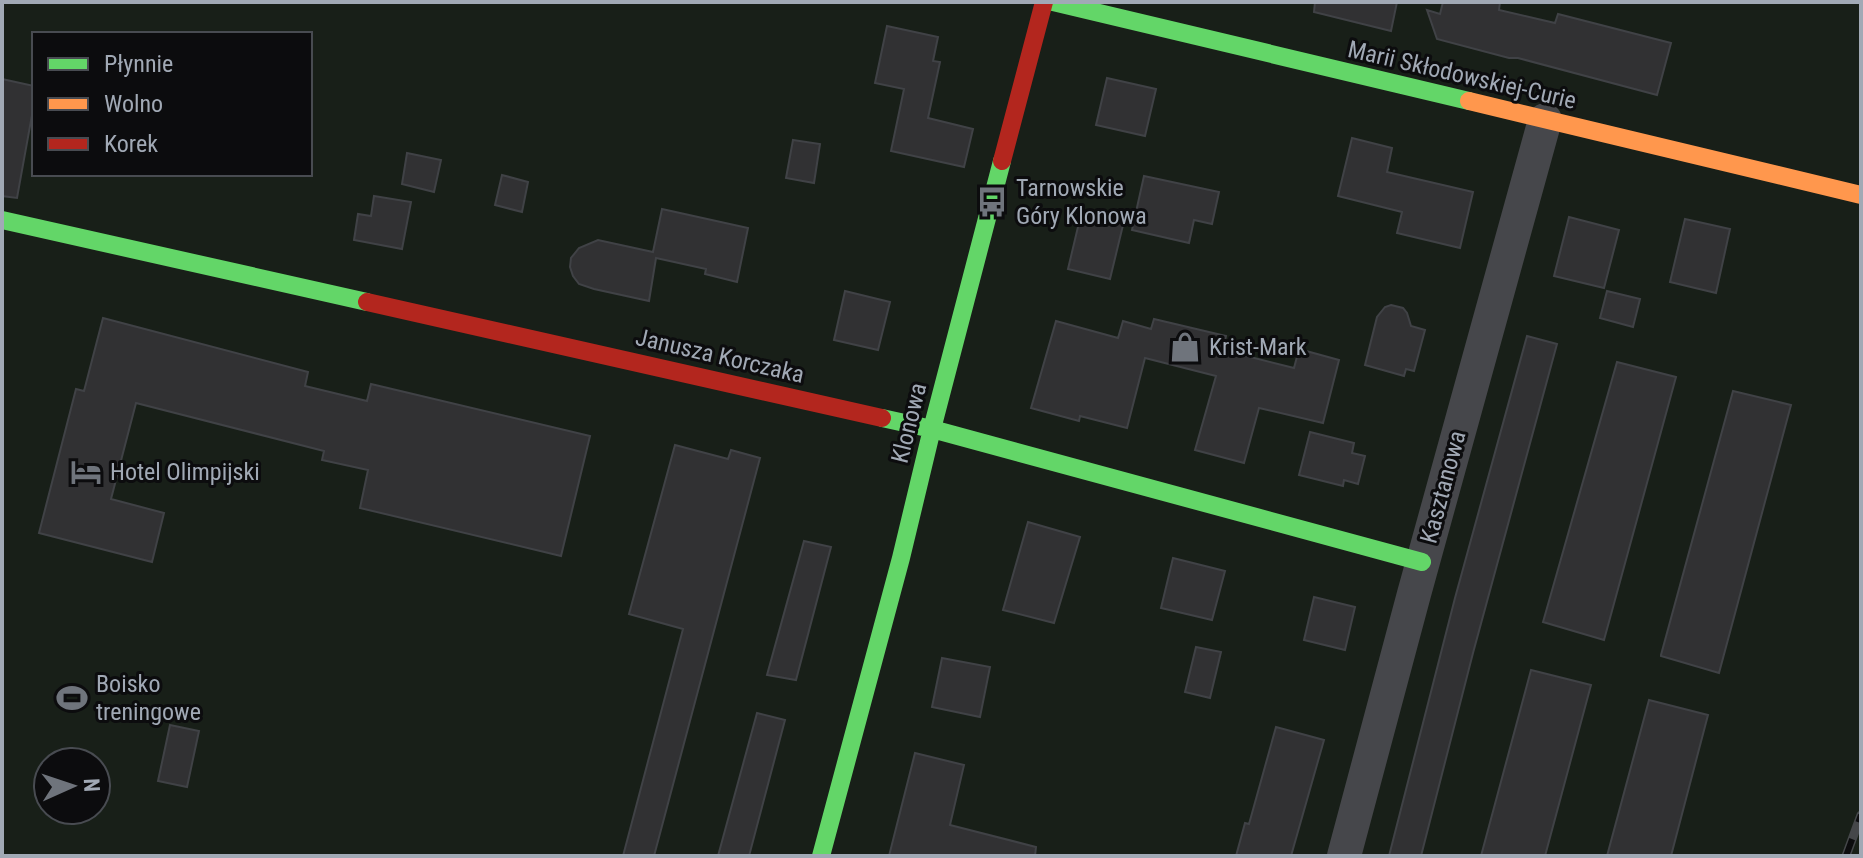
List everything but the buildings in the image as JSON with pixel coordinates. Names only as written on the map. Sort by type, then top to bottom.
[{"type":"street","name":"Klonowa","points":[[821,856],[1044,2]]},
{"type":"street","name":"Marii Skłodowskiej-Curie","points":[[1053,2],[1861,195]]},
{"type":"street","name":"Kasztanowa","points":[[1344,856],[1545,120]]},
{"type":"street","name":"Janusza Korczaka","points":[[2,220],[932,429],[1422,562]]},
{"type":"shaded area","points":[[2,2],[1861,2],[1861,856],[2,856]]},
{"type":"railway","points":[[1846,856],[1861,815]]},
{"type":"traffic: fast","points":[[1053,2],[1469,101]]},
{"type":"traffic: fast","points":[[821,856],[1002,161]]},
{"type":"traffic: fast","points":[[2,220],[367,302]]},
{"type":"traffic: fast","points":[[882,418],[1422,562]]},
{"type":"traffic: slow","points":[[1469,101],[1861,195]]},
{"type":"traffic: jam","points":[[1002,161],[1044,2]]},
{"type":"traffic: jam","points":[[367,302],[882,418]]},
{"type":"place","name":"Tarnowskie Góry Klonowa","points":[[992,202]]},
{"type":"place","name":"Krist-Mark","points":[[1185,347]]},
{"type":"place","name":"Hotel Olimpijski","points":[[86,472]]},
{"type":"place","name":"Boisko treningowe","points":[[72,698]]}]
